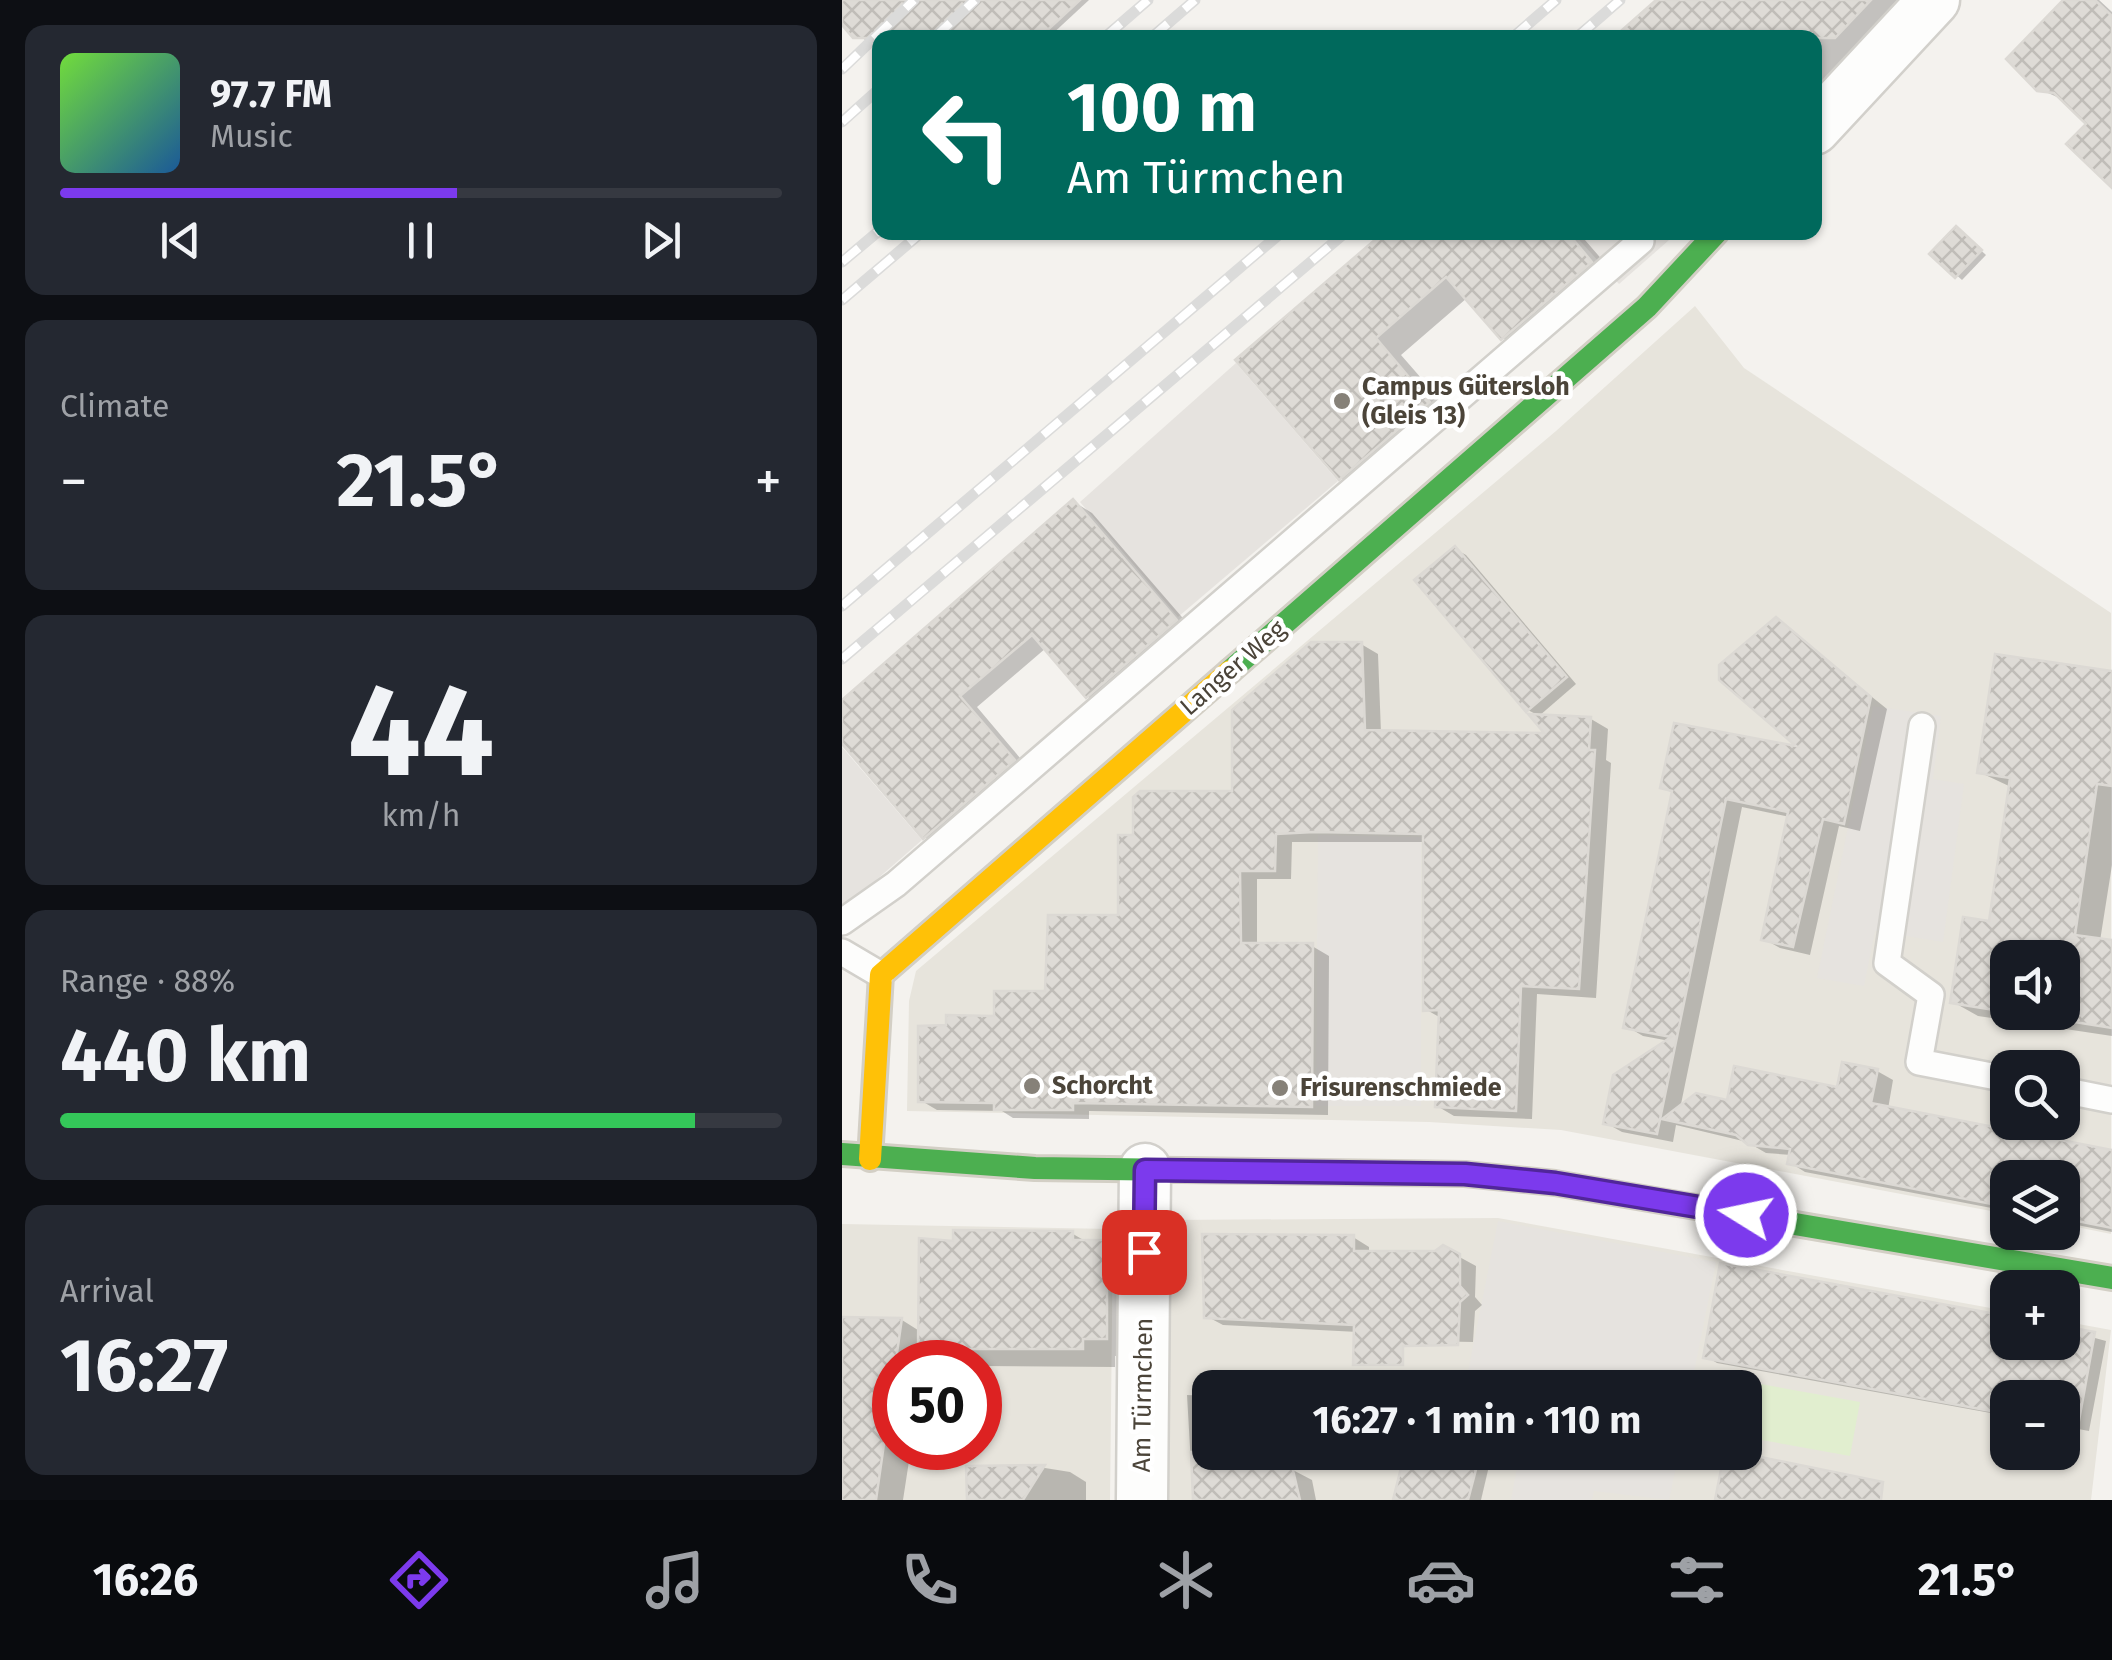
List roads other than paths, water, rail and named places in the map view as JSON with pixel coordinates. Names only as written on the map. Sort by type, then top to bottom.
[{"type":"main road","name":"Langer Weg","points":[[881,975],[1647,307],[1710,240]]},
{"type":"main road","points":[[870,1160],[881,975]]},
{"type":"main road","points":[[842,1154],[870,1160]]},
{"type":"main road","points":[[842,1162],[1465,1174],[1555,1183],[2112,1278]]},
{"type":"street","points":[[1822,120],[1934,0]]},
{"type":"street","name":"Am Türmchen","points":[[1142,1500],[1145,1170]]},
{"type":"lane","points":[[842,922],[896,884],[1640,240]]},
{"type":"lane","points":[[1922,726],[1887,962],[1931,994],[1919,1062],[1990,1076]]},
{"type":"lane","points":[[842,952],[881,975]]},
{"type":"lane","points":[[2080,1094],[2112,1100]]},
{"type":"railway","points":[[883,30],[914,0]]},
{"type":"railway","points":[[943,30],[975,0]]},
{"type":"railway","points":[[1113,30],[1148,0]]},
{"type":"railway","points":[[1160,30],[1195,0]]},
{"type":"railway","points":[[1521,30],[1556,0]]},
{"type":"railway","points":[[1585,30],[1620,0]]},
{"type":"railway","points":[[842,69],[872,40]]},
{"type":"railway","points":[[842,122],[872,95]]},
{"type":"railway","points":[[842,262],[872,237]]},
{"type":"railway","points":[[842,300],[913,240]]},
{"type":"railway","points":[[842,606],[1273,240]]},
{"type":"railway","points":[[842,659],[1337,240]]},
{"type":"place","name":"Campus Gütersloh (Gleis 13)","points":[[1342,401]]},
{"type":"place","name":"Schorcht","points":[[1032,1086]]},
{"type":"place","name":"Frisurenschmiede","points":[[1280,1088]]}]
